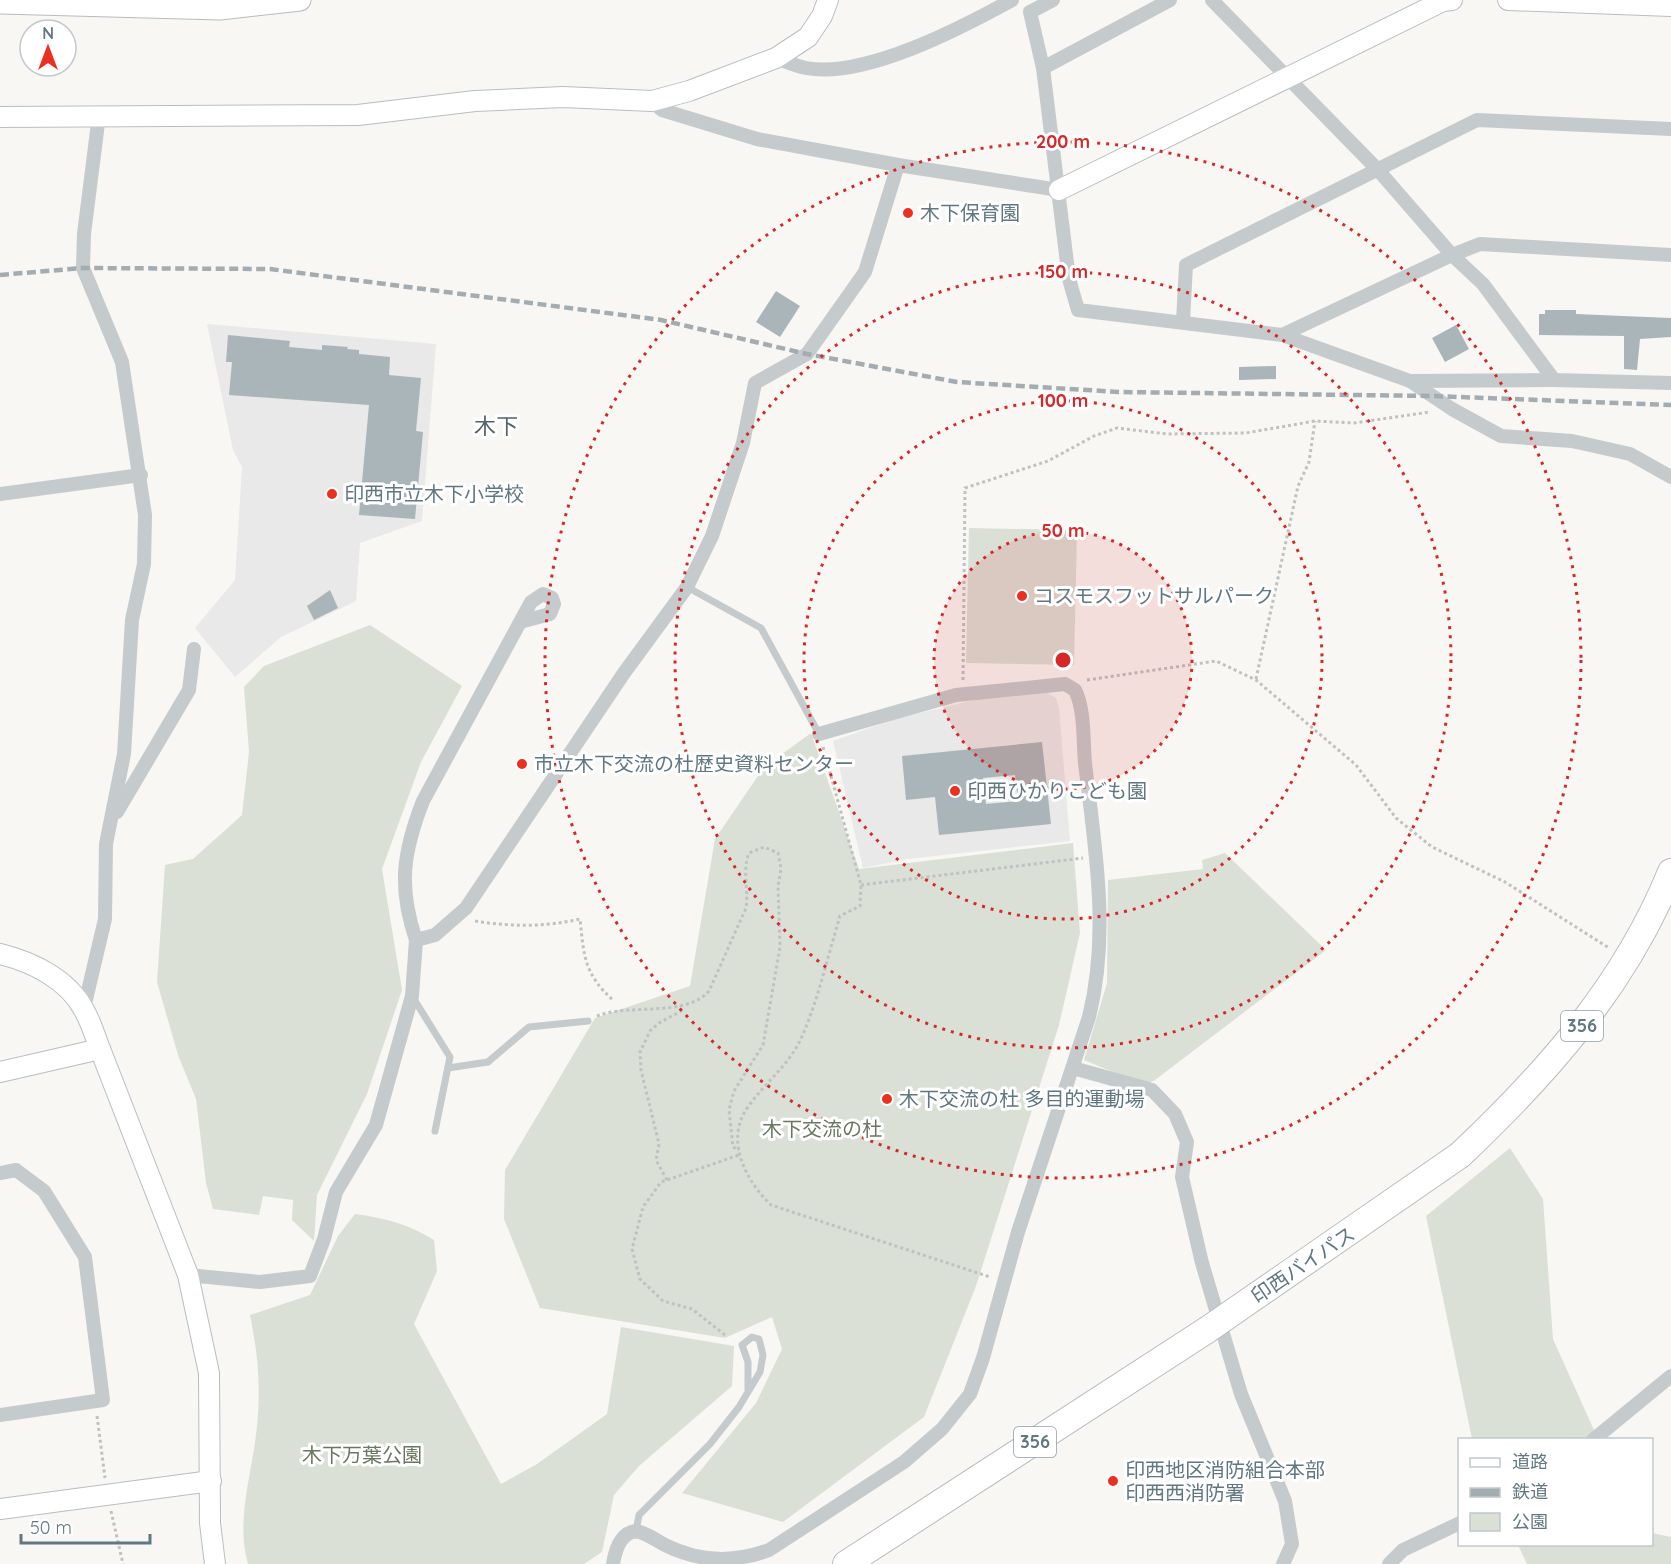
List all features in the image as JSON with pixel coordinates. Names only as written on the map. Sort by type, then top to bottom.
[{"type":"highway","name":"印西バイパス","points":[[846,1564],[1207,1330],[1460,1155],[1532,1086],[1572,1039],[1626,959],[1650,917],[1671,872]]},
{"type":"main road","points":[[0,3],[220,9],[300,0]]},
{"type":"street","points":[[0,117],[358,115],[475,101],[563,97],[652,101],[689,91],[776,58],[808,37],[822,16],[828,0]]},
{"type":"street","points":[[776,58],[807,69],[862,67],[960,28],[1012,0]]},
{"type":"street","points":[[1053,0],[1030,12],[1043,68],[1069,279],[1077,310],[1282,335],[1410,381],[1452,409],[1501,436],[1572,441],[1630,454],[1671,477]]},
{"type":"street","points":[[1043,68],[1170,0]]},
{"type":"street","points":[[1212,0],[1287,80],[1378,170],[1452,255],[1483,284],[1554,380]]},
{"type":"street","points":[[652,101],[662,110],[757,139],[898,165],[1059,190],[1443,2],[1452,0]]},
{"type":"street","points":[[1508,0],[1671,6]]},
{"type":"street","points":[[84,1008],[105,919],[106,844],[124,754],[132,620],[144,564],[145,515],[141,475],[122,362],[83,268],[84,234],[99,116]]},
{"type":"street","points":[[1183,322],[1186,266],[1477,120],[1671,129]]},
{"type":"street","points":[[416,940],[435,935],[466,908],[624,672],[687,587],[712,536],[742,443],[755,383],[807,354],[865,272],[898,165]]},
{"type":"street","points":[[1282,335],[1480,244],[1671,255]]},
{"type":"street","points":[[1410,381],[1554,380],[1671,383]]},
{"type":"street","points":[[0,494],[141,475]]},
{"type":"street","points":[[188,1275],[260,1282],[310,1276],[324,1239],[336,1192],[376,1125],[412,996],[416,940],[405,909],[405,870],[410,834],[423,801],[520,622]]},
{"type":"street","points":[[110,825],[189,690],[194,649]]},
{"type":"street","points":[[613,1564],[618,1546],[630,1532],[636,1531],[687,1554],[715,1559],[746,1558],[791,1537],[904,1462],[942,1429],[970,1394],[983,1358],[1003,1281],[1089,1017],[1101,957],[1101,916],[1078,701],[1071,686],[1047,685],[956,696],[898,710],[819,734]]},
{"type":"street","points":[[0,954],[37,966],[70,992],[84,1008],[188,1275],[209,1373],[210,1522],[215,1564]]},
{"type":"street","points":[[0,1072],[100,1049]]},
{"type":"street","points":[[1073,1068],[1152,1090],[1175,1114],[1186,1142],[1182,1177],[1202,1263],[1241,1394],[1286,1501],[1292,1544],[1283,1564]]},
{"type":"street","points":[[0,1173],[16,1170],[44,1191],[84,1257],[103,1400],[0,1414]]},
{"type":"street","points":[[1595,1438],[1671,1376]]},
{"type":"street","points":[[0,1509],[211,1482]]},
{"type":"street","points":[[1389,1564],[1403,1550],[1458,1524]]},
{"type":"lane","points":[[687,587],[762,628],[819,734]]},
{"type":"lane","points":[[412,996],[450,1058],[435,1131]]},
{"type":"lane","points":[[448,1068],[488,1062],[529,1027],[588,1021]]},
{"type":"lane","points":[[636,1531],[639,1515],[710,1444],[748,1390],[760,1372],[763,1355],[759,1339],[752,1337],[742,1345],[748,1362],[748,1390]]},
{"type":"path","points":[[974,679],[962,680],[965,488],[1048,461],[1094,436],[1117,428],[1167,434],[1246,434],[1315,422],[1354,423],[1452,409]]},
{"type":"path","points":[[1256,680],[1298,486],[1309,462],[1315,422]]},
{"type":"path","points":[[1071,686],[1094,678],[1216,661],[1256,680],[1356,765],[1396,818],[1432,847],[1505,882],[1626,959]]},
{"type":"path","points":[[819,734],[861,885],[860,906],[840,916],[803,1035],[777,1075],[746,1109],[739,1130],[739,1152],[743,1170],[755,1190],[771,1205],[1003,1281]]},
{"type":"path","points":[[588,1021],[600,1014],[681,1005],[702,999],[709,990],[746,908],[748,894],[746,861],[749,853],[755,849],[771,848],[781,861],[777,910],[780,946],[763,1045],[734,1091],[729,1110],[733,1147],[739,1152]]},
{"type":"path","points":[[861,885],[1095,857]]},
{"type":"path","points":[[455,917],[523,926],[552,926],[580,919],[586,963],[596,985],[614,1001]]},
{"type":"path","points":[[667,1180],[656,1160],[660,1144],[642,1070],[640,1052],[650,1031],[681,1011],[681,1005]]},
{"type":"path","points":[[725,1335],[692,1309],[663,1301],[640,1279],[632,1249],[643,1207],[661,1182],[739,1152]]},
{"type":"shaded area","name":"印西市立木下小学校","points":[[207,324],[436,344],[422,521],[360,543],[356,601],[281,637],[235,677],[195,628],[235,580],[242,467],[233,450]]},
{"type":"shaded area","name":"印西ひかりこども園","points":[[1046,692],[1056,698],[1059,708],[1070,841],[908,859],[863,868],[833,741],[895,719],[978,699]]},
{"type":"green space","name":"コスモスフットサルパーク","points":[[969,528],[1077,530],[1074,665],[966,663]]},
{"type":"green space","points":[[370,625],[462,686],[421,762],[382,869],[402,990],[367,1094],[317,1195],[314,1241],[292,1220],[293,1200],[263,1196],[259,1215],[213,1209],[206,1183],[196,1099],[178,1055],[157,982],[165,865],[193,859],[242,815],[249,752],[244,687],[264,666]]},
{"type":"green space","name":"木下交流の杜","points":[[811,733],[859,869],[1073,843],[1080,933],[1059,1025],[976,1286],[924,1417],[783,1522],[682,1493],[756,1403],[782,1349],[772,1317],[725,1338],[540,1308],[504,1219],[505,1170],[595,1018],[690,986],[715,839],[764,767]]},
{"type":"green space","points":[[1225,853],[1326,950],[1155,1080],[1144,1085],[1084,1060],[1107,983],[1108,880],[1203,869],[1202,860]]},
{"type":"green space","points":[[1510,1148],[1543,1199],[1553,1339],[1598,1438],[1472,1438],[1426,1216]]},
{"type":"green space","name":"木下万葉公園","points":[[355,1214],[396,1223],[434,1240],[437,1271],[414,1324],[501,1484],[537,1464],[607,1414],[621,1327],[734,1346],[732,1386],[639,1466],[614,1495],[602,1552],[584,1564],[248,1564],[244,1547],[244,1513],[255,1443],[259,1397],[257,1357],[250,1315],[310,1295],[338,1236]]},
{"type":"green space","points":[[1653,1533],[1671,1537],[1671,1564],[1527,1564],[1518,1546],[1653,1546]]},
{"type":"building","points":[[776,291],[800,306],[780,337],[756,322]]},
{"type":"building","points":[[1545,310],[1576,310],[1576,314],[1671,318],[1671,337],[1640,339],[1637,370],[1624,369],[1624,336],[1539,335],[1539,314],[1545,314]]},
{"type":"building","points":[[1456,325],[1469,349],[1445,362],[1432,338]]},
{"type":"building","points":[[228,335],[290,341],[289,347],[322,350],[322,345],[348,347],[347,349],[359,350],[359,354],[390,357],[389,375],[421,378],[416,431],[423,432],[415,519],[359,515],[369,405],[229,395],[232,362],[226,362]]},
{"type":"building","points":[[1276,366],[1276,379],[1239,380],[1239,367]]},
{"type":"building","points":[[330,590],[338,608],[314,620],[307,606]]},
{"type":"building","points":[[1042,742],[1051,824],[939,835],[935,797],[906,800],[902,756]],"holes":[[[1015,775],[1018,801],[986,804],[983,778]]]},
{"type":"railway","points":[[0,275],[83,268],[270,269],[661,320],[807,354],[957,382],[1119,392],[1433,396],[1671,405]]},
{"type":"place","name":"木下保育園","points":[[908,213]]},
{"type":"place","name":"印西市立木下小学校","points":[[332,494]]},
{"type":"place","name":"コスモスフットサルパーク","points":[[1022,596]]},
{"type":"place","name":"市立木下交流の杜歴史資料センター","points":[[522,764]]},
{"type":"place","name":"印西ひかりこども園","points":[[955,791]]},
{"type":"place","name":"木下交流の杜 多目的運動場","points":[[887,1099]]},
{"type":"place","name":"印西地区消防組合本部 印西西消防署","points":[[1113,1481]]},
{"type":"district","name":"木下","points":[[496,426]]}]
